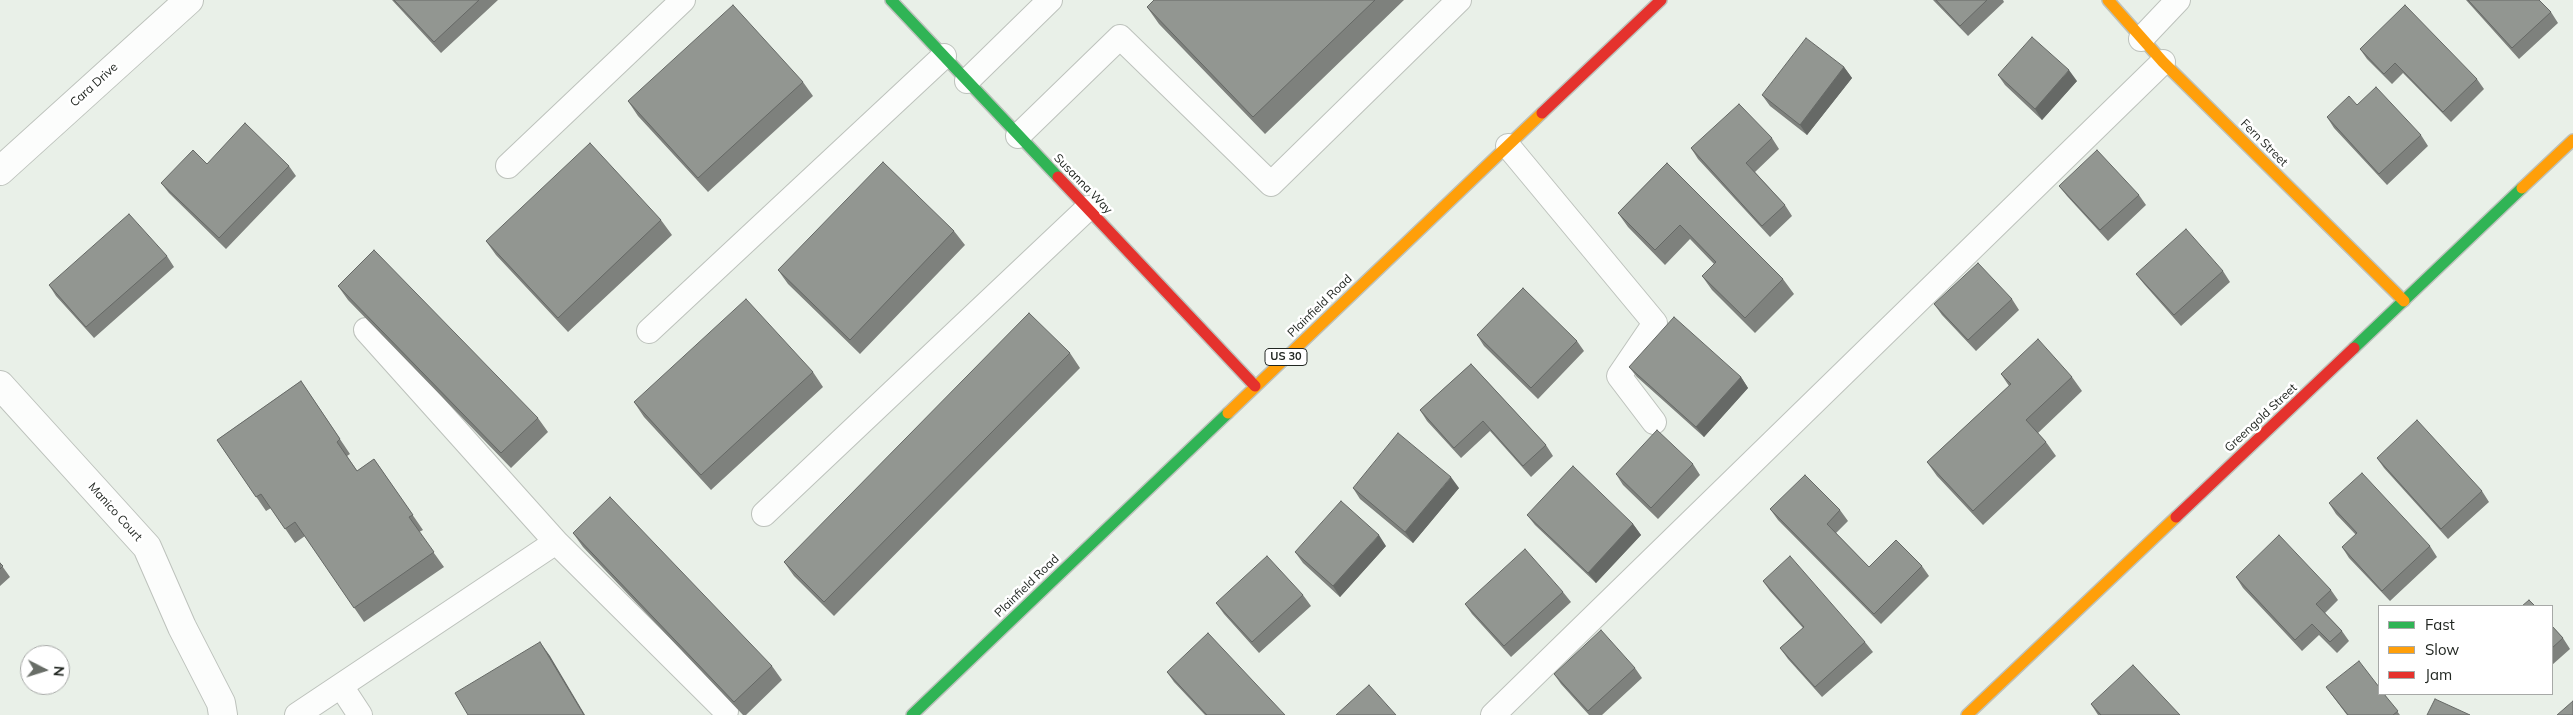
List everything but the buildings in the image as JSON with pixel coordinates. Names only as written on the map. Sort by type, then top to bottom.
[{"type":"street","name":"Cara Drive","points":[[0,171],[190,0]]},
{"type":"street","name":"Susanna Way","points":[[891,0],[966,82],[1088,208],[1255,386]]},
{"type":"street","name":"Plainfield Road","points":[[912,715],[1661,0]]},
{"type":"street","name":"Fern Street","points":[[2108,0],[2163,62],[2404,301]]},
{"type":"street","name":"Greengold Street","points":[[1967,715],[2573,140]]},
{"type":"street","name":"Manico Court","points":[[0,385],[147,547],[182,627],[221,703],[223,715]]},
{"type":"lane","points":[[508,166],[683,0]]},
{"type":"lane","points":[[966,82],[1050,0]]},
{"type":"lane","points":[[1018,136],[1120,37],[1271,184],[1459,0]]},
{"type":"lane","points":[[2141,39],[2178,0]]},
{"type":"lane","points":[[649,331],[944,56]]},
{"type":"lane","points":[[1493,715],[2163,62]]},
{"type":"lane","points":[[1508,146],[1655,323],[1619,376],[1654,422]]},
{"type":"lane","points":[[764,514],[1088,208]]},
{"type":"lane","points":[[366,330],[556,542],[726,712]]},
{"type":"lane","points":[[298,715],[556,542]]},
{"type":"lane","points":[[341,686],[360,715]]},
{"type":"traffic: fast","points":[[891,0],[1058,177]]},
{"type":"traffic: fast","points":[[2354,348],[2522,188]]},
{"type":"traffic: fast","points":[[912,715],[1228,413]]},
{"type":"traffic: slow","points":[[2108,0],[2163,62],[2404,301]]},
{"type":"traffic: slow","points":[[1228,413],[1542,113]]},
{"type":"traffic: slow","points":[[2522,188],[2573,140]]},
{"type":"traffic: slow","points":[[1967,715],[2176,517]]},
{"type":"traffic: jam","points":[[1542,113],[1661,0]]},
{"type":"traffic: jam","points":[[1058,177],[1255,386]]},
{"type":"traffic: jam","points":[[2176,517],[2354,348]]}]
